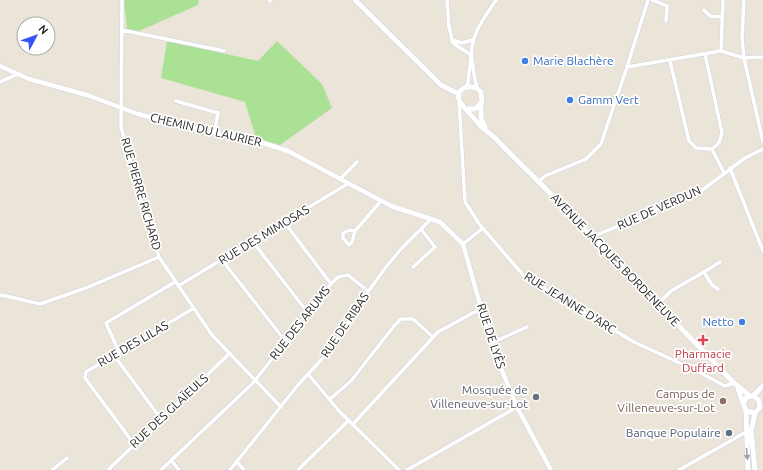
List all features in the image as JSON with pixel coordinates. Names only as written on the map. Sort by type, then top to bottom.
[{"type":"main road","points":[[354,0],[441,85],[459,94]]},
{"type":"main road","points":[[471,86],[478,89],[482,96],[482,102],[475,109],[466,109],[459,101],[459,94],[465,88],[471,86]]},
{"type":"main road","name":"AVENUE JACQUES BORDENEUVE","points":[[482,102],[481,118],[490,134]]},
{"type":"main road","name":"AVENUE JACQUES BORDENEUVE","points":[[466,109],[736,385]]},
{"type":"main road","points":[[736,385],[751,396],[758,398],[762,405],[755,413],[751,431],[755,470]]},
{"type":"main road","points":[[736,385],[746,411],[748,470]]},
{"type":"main road","points":[[744,403],[763,386]]},
{"type":"main road","points":[[746,411],[755,413]]},
{"type":"street","name":"RUE PIERRE RICHARD","points":[[122,0],[121,127],[159,257],[212,335],[281,407]]},
{"type":"street","points":[[447,0],[449,27],[452,40],[455,46],[471,55]]},
{"type":"street","points":[[465,88],[468,83],[472,40],[496,0]]},
{"type":"street","points":[[538,182],[545,176],[586,159],[601,144],[648,0]]},
{"type":"street","points":[[652,0],[667,6],[666,21]]},
{"type":"street","points":[[721,51],[723,0]]},
{"type":"street","points":[[744,0],[742,38],[744,58],[763,142]]},
{"type":"street","points":[[704,10],[710,16],[722,17]]},
{"type":"street","points":[[122,30],[224,51]]},
{"type":"street","points":[[452,40],[462,44],[472,40]]},
{"type":"street","points":[[627,68],[721,51],[744,58],[763,57]]},
{"type":"street","points":[[670,61],[689,141],[696,148],[712,148],[719,143],[722,134],[705,54]]},
{"type":"street","points":[[471,55],[474,78],[478,89]]},
{"type":"street","name":"CHEMIN DU LAURIER","points":[[0,66],[28,79],[87,95],[120,106],[138,114],[214,134],[260,142],[288,151],[391,206],[432,218],[440,222],[463,244]]},
{"type":"street","points":[[0,82],[18,74]]},
{"type":"street","points":[[176,101],[223,114]]},
{"type":"street","name":"RUE JEANNE D'ARC","points":[[459,101],[459,116],[464,162],[465,202],[483,228],[524,276],[634,342],[725,386],[736,385]]},
{"type":"street","points":[[459,116],[466,109]]},
{"type":"street","points":[[214,134],[218,113]]},
{"type":"street","points":[[712,148],[724,173]]},
{"type":"street","name":"RUE DE VERDUN","points":[[592,237],[702,191],[730,168],[763,149]]},
{"type":"street","points":[[340,179],[357,162]]},
{"type":"street","points":[[730,168],[763,251]]},
{"type":"street","name":"RUE DES MIMOSAS","points":[[178,286],[285,223],[349,183]]},
{"type":"street","points":[[355,231],[382,201]]},
{"type":"street","name":"RUE DE RIBAS","points":[[230,470],[308,374],[333,347],[368,291],[401,249],[432,218]]},
{"type":"street","points":[[285,223],[331,284]]},
{"type":"street","points":[[463,244],[483,228]]},
{"type":"street","points":[[413,267],[434,246],[421,229]]},
{"type":"street","points":[[252,242],[308,313]]},
{"type":"street","name":"RUE DE LYÈS","points":[[463,244],[491,343],[517,407],[551,470]]},
{"type":"street","points":[[0,296],[2,295],[40,304],[86,288],[159,257]]},
{"type":"street","points":[[222,260],[286,342]]},
{"type":"street","points":[[658,304],[671,291],[720,262]]},
{"type":"street","points":[[704,272],[712,285],[718,289]]},
{"type":"street","name":"RUE DES ARUMS","points":[[255,379],[338,277],[348,275],[368,291]]},
{"type":"street","points":[[119,352],[106,323],[175,282]]},
{"type":"street","name":"RUE DES LILAS","points":[[134,444],[86,378],[86,372],[194,308]]},
{"type":"street","points":[[353,424],[438,332],[482,308]]},
{"type":"street","points":[[330,399],[351,381],[401,319],[413,318],[433,337]]},
{"type":"street","points":[[491,343],[527,327]]},
{"type":"street","name":"RUE DES GLAÏEULS","points":[[110,470],[109,468],[230,353]]},
{"type":"street","points":[[114,355],[162,419]]},
{"type":"street","points":[[308,374],[349,420],[399,470]]},
{"type":"street","points":[[161,470],[255,379]]},
{"type":"street","points":[[407,470],[517,407]]},
{"type":"street","points":[[298,470],[349,420]]},
{"type":"street","points":[[679,470],[746,432]]},
{"type":"street","points":[[52,470],[67,458]]},
{"type":"street","points":[[171,460],[179,470]]},
{"type":"street","points":[[237,462],[244,470]]},
{"type":"green space","points":[[124,0],[199,0],[198,5],[139,31],[127,30]]},
{"type":"green space","points":[[167,41],[258,61],[277,41],[322,84],[332,108],[280,145],[256,138],[245,102],[161,78]]},
{"type":"place","name":"Marie Blachère","points":[[525,61]]},
{"type":"place","name":"Gamm Vert","points":[[570,100]]},
{"type":"place","name":"Netto","points":[[742,322]]},
{"type":"place","name":"Pharmacie Duffard","points":[[703,340]]},
{"type":"place","name":"Mosquée de Villeneuve-sur-Lot","points":[[536,397]]},
{"type":"place","name":"Campus de Villeneuve-sur-Lot","points":[[723,401]]},
{"type":"place","name":"Banque Populaire","points":[[729,433]]}]
